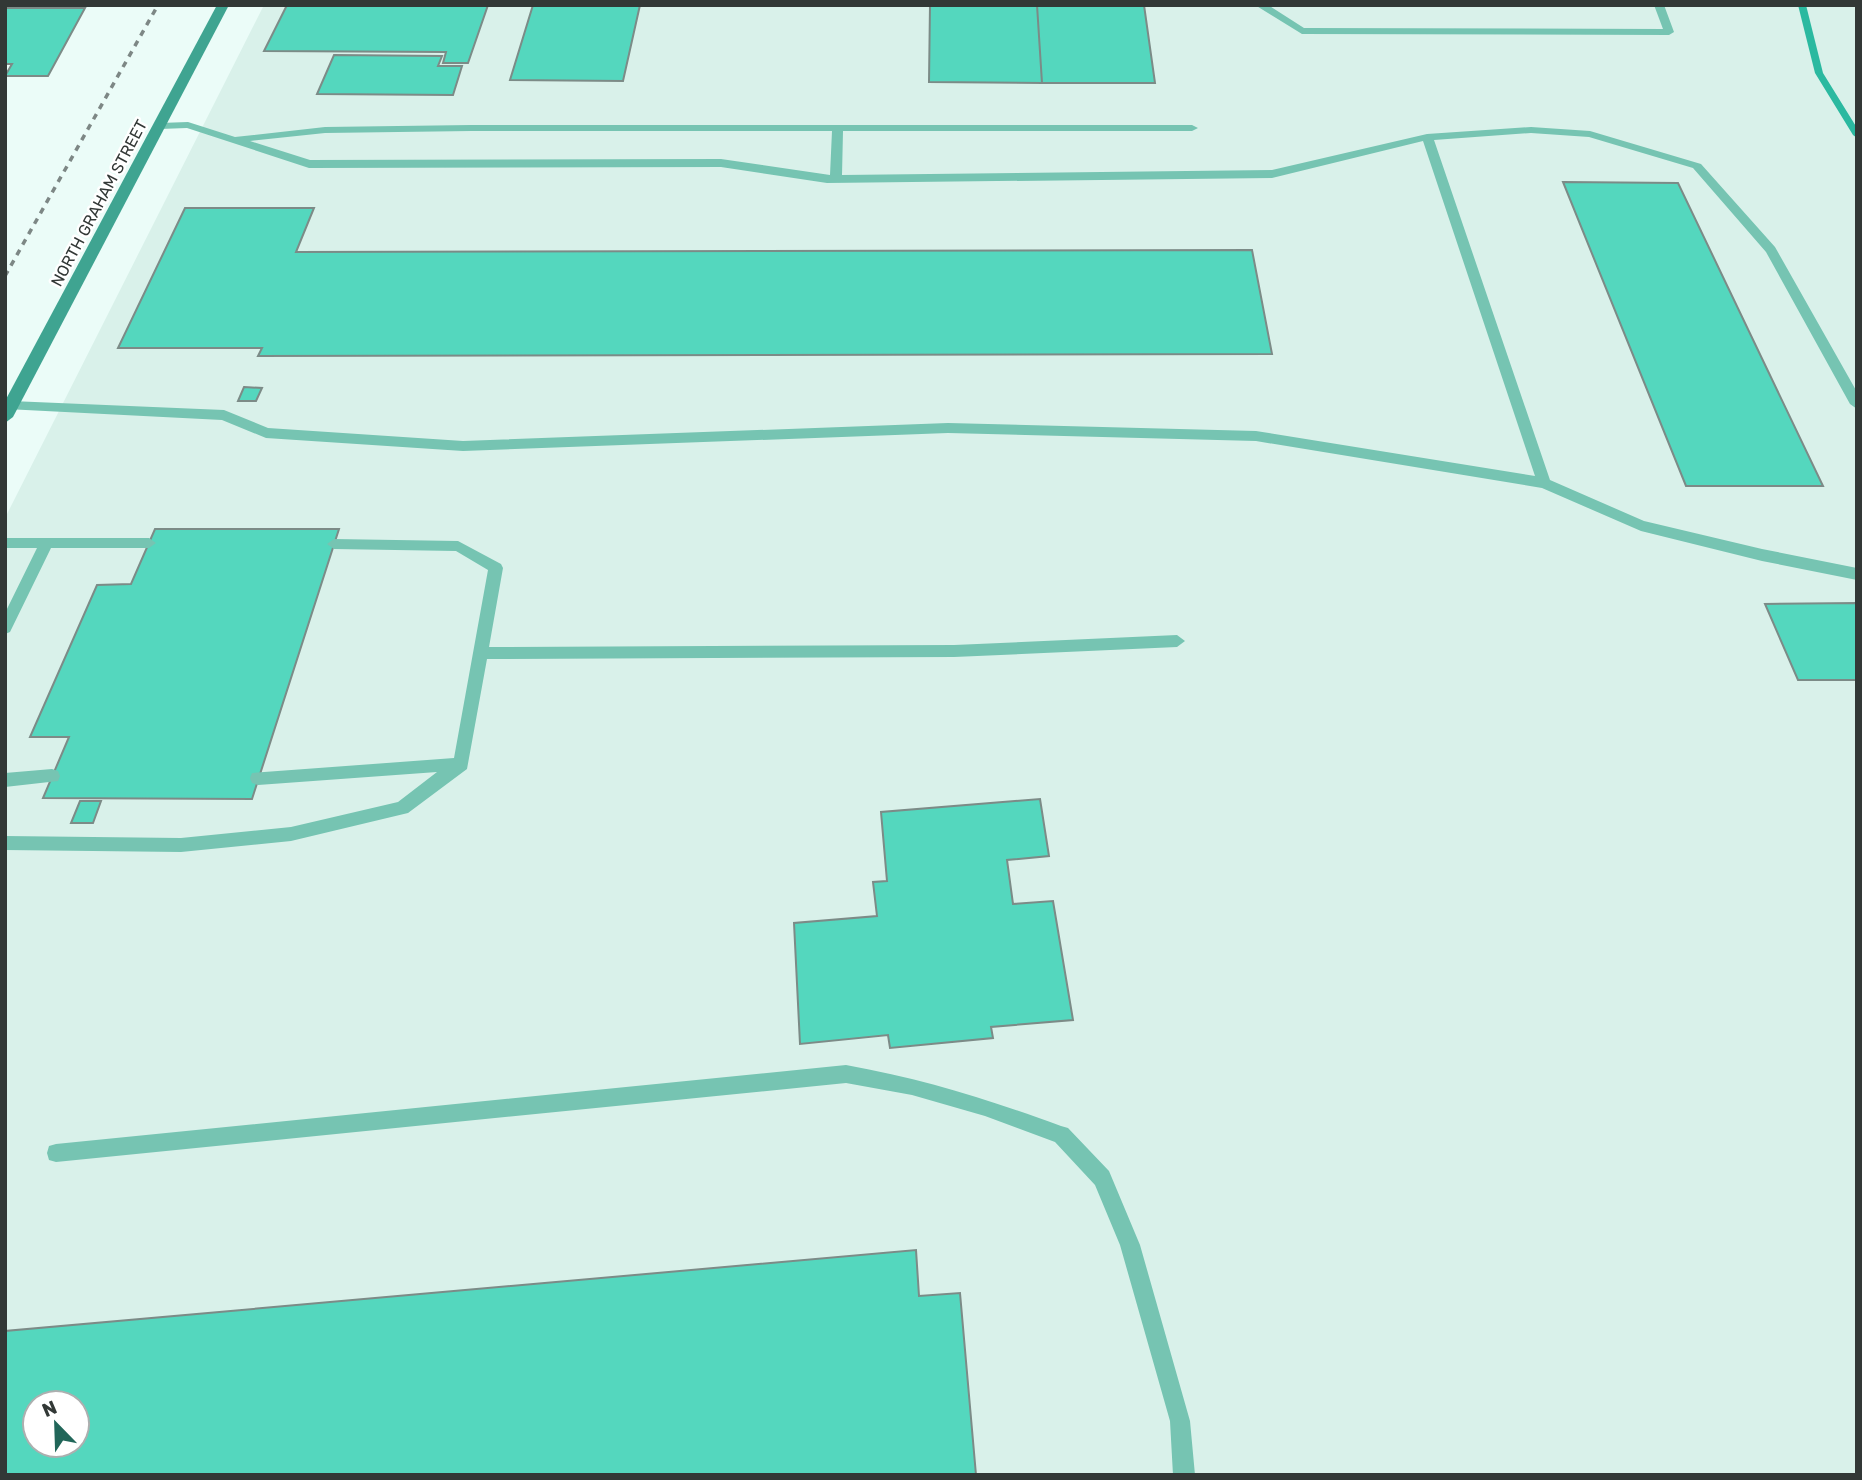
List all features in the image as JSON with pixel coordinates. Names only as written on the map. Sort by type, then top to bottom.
[{"type":"main road","name":"NORTH GRAHAM STREET","points":[[8,412],[223,5]]},
{"type":"lane","points":[[1260,5],[1302,31],[1669,32],[1659,5]]},
{"type":"lane","points":[[160,126],[188,125],[309,164],[721,163],[836,178],[1272,174],[1427,137],[1531,130],[1590,134],[1697,166],[1771,250],[1857,404]]},
{"type":"lane","points":[[836,178],[838,127]]},
{"type":"lane","points":[[233,140],[326,130],[1192,128]]},
{"type":"lane","points":[[1427,137],[1544,483]]},
{"type":"lane","points":[[8,412],[224,415],[266,433],[463,446],[948,428],[1256,436],[1544,483],[1641,526],[1857,574]]},
{"type":"lane","points":[[5,543],[149,543]]},
{"type":"lane","points":[[5,628],[47,543]]},
{"type":"lane","points":[[5,843],[181,845],[291,834],[402,807],[461,764],[483,653],[496,568],[458,546],[334,544]]},
{"type":"lane","points":[[483,653],[954,651],[1177,641]]},
{"type":"lane","points":[[258,778],[461,764]]},
{"type":"lane","points":[[5,780],[52,776]]},
{"type":"lane","points":[[56,1153],[846,1074],[912,1086],[985,1107],[1062,1135],[1102,1178],[1130,1245],[1180,1421],[1184,1475]]},
{"type":"shaded area","points":[[264,5],[1857,5],[1857,1475],[5,1475],[5,518]]},
{"type":"building","points":[[287,5],[488,5],[468,63],[443,63],[446,52],[264,51]]},
{"type":"building","points":[[533,5],[640,5],[623,81],[510,80]]},
{"type":"building","points":[[930,5],[1037,5],[1042,83],[929,82]]},
{"type":"building","points":[[1037,5],[1144,5],[1155,83],[1042,83]]},
{"type":"building","points":[[5,8],[85,8],[48,76],[5,76],[12,64],[5,64]]},
{"type":"building","points":[[334,55],[442,56],[438,66],[462,66],[453,95],[317,94]]},
{"type":"building","points":[[1563,182],[1678,183],[1823,486],[1686,486]]},
{"type":"building","points":[[185,208],[314,208],[296,252],[1252,250],[1272,354],[258,356],[262,348],[118,348]]},
{"type":"building","points":[[244,387],[262,388],[256,401],[238,401]]},
{"type":"building","points":[[155,529],[339,529],[252,799],[43,798],[69,737],[30,737],[97,585],[131,584]]},
{"type":"building","points":[[1857,603],[1857,680],[1798,680],[1765,604]]},
{"type":"building","points":[[1040,799],[1049,856],[1007,860],[1013,904],[1053,901],[1073,1020],[991,1027],[993,1038],[890,1048],[888,1035],[800,1044],[794,923],[877,916],[873,882],[887,881],[881,812]]},
{"type":"building","points":[[80,801],[101,801],[93,823],[71,823]]},
{"type":"building","points":[[916,1250],[919,1296],[960,1293],[976,1475],[5,1475],[5,1331]]},
{"type":"waterway","points":[[1802,5],[1819,73],[1857,135]]},
{"type":"railway","points":[[5,276],[158,5]]}]
